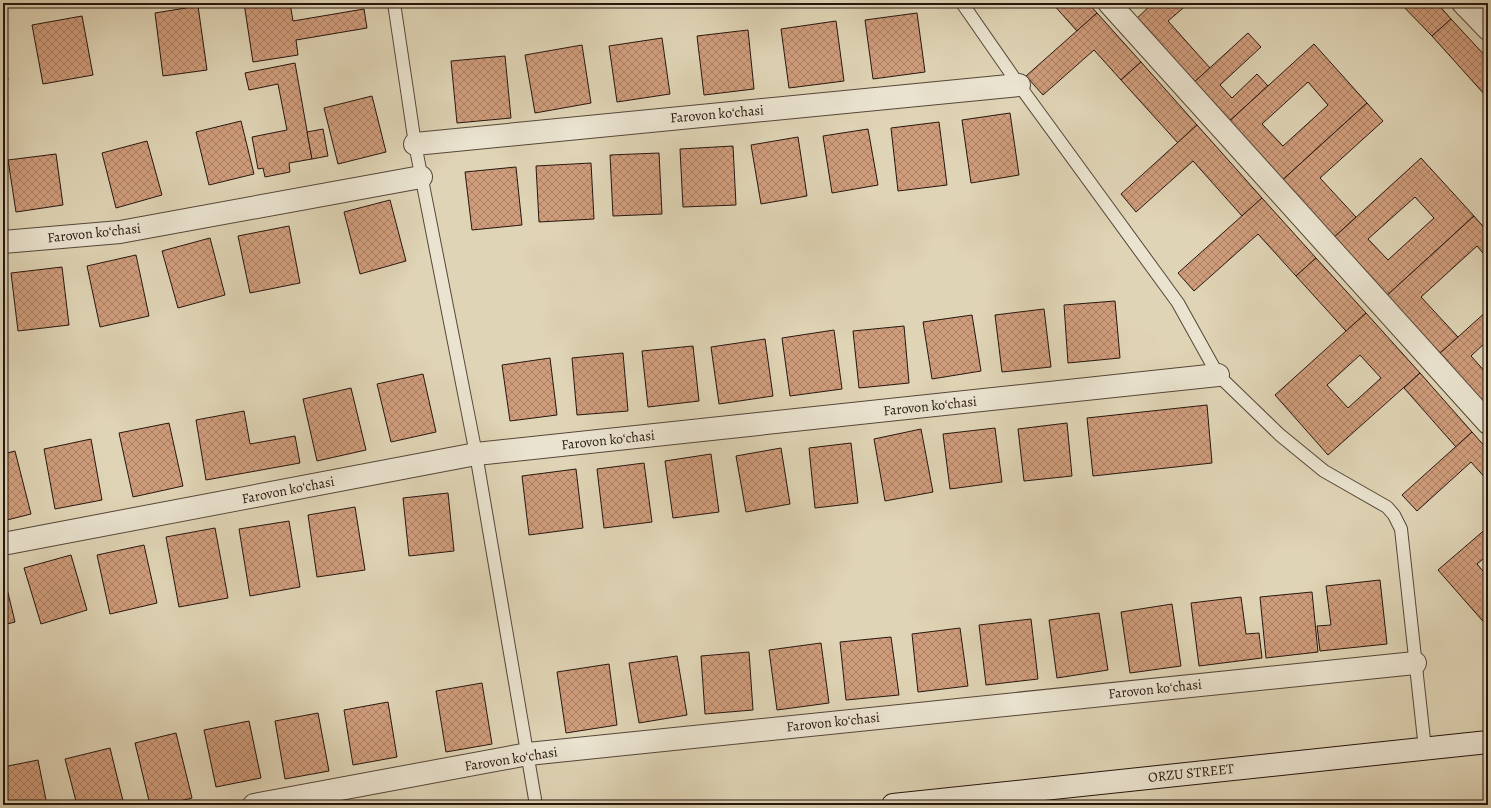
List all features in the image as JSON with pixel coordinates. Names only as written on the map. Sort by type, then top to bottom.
[{"type":"street","points":[[1109,3],[1488,423]]},
{"type":"street","points":[[1463,3],[1488,30]]},
{"type":"street","name":"Farovon koʻchasi","points":[[415,144],[1019,85]]},
{"type":"street","name":"Farovon koʻchasi","points":[[3,242],[120,232],[421,177]]},
{"type":"street","name":"Farovon koʻchasi","points":[[3,544],[476,454],[1218,375]]},
{"type":"street","name":"Farovon koʻchasi","points":[[254,805],[528,754],[1415,663]]},
{"type":"street","name":"ORZU STREET","points":[[893,805],[1488,742]]},
{"type":"lane","points":[[394,3],[415,144],[476,454],[536,805]]},
{"type":"lane","points":[[962,3],[1019,85],[1178,303],[1218,375],[1280,435],[1324,471],[1387,507],[1394,515],[1401,529],[1415,663],[1426,749]]},
{"type":"building","points":[[244,3],[290,3],[293,21],[364,9],[367,28],[296,40],[298,55],[253,62]]},
{"type":"building","points":[[1052,3],[1088,3],[1097,13],[1077,31]]},
{"type":"building","points":[[1153,3],[1189,3],[1168,21],[1210,68],[1190,86],[1132,23]]},
{"type":"building","points":[[1400,3],[1437,3],[1451,19],[1432,36]]},
{"type":"building","points":[[198,6],[207,70],[163,76],[155,13]]},
{"type":"building","points":[[917,13],[925,72],[873,79],[865,20]]},
{"type":"building","points":[[1097,13],[1141,62],[1121,80],[1094,50],[1043,95],[1026,76]]},
{"type":"building","points":[[82,16],[93,75],[43,84],[32,25]]},
{"type":"building","points":[[1451,19],[1488,59],[1488,93],[1485,95],[1432,36]]},
{"type":"building","points":[[836,21],[844,81],[789,88],[781,29]]},
{"type":"building","points":[[748,30],[754,89],[704,95],[697,36]]},
{"type":"building","points":[[1248,33],[1261,47],[1220,85],[1232,98],[1257,74],[1268,86],[1225,125],[1190,86]]},
{"type":"building","points":[[662,38],[670,94],[617,102],[609,46]]},
{"type":"building","points":[[1314,44],[1367,103],[1278,184],[1225,125]],"holes":[[[1308,82],[1328,105],[1283,146],[1262,124]]]},
{"type":"building","points":[[582,45],[591,103],[535,113],[525,55]]},
{"type":"building","points":[[505,56],[511,118],[457,123],[451,61]]},
{"type":"building","points":[[3,58],[8,80],[3,81]]},
{"type":"building","points":[[1141,62],[1197,125],[1178,143],[1121,80]]},
{"type":"building","points":[[295,63],[312,159],[289,163],[290,172],[265,177],[263,168],[258,169],[252,137],[287,130],[278,84],[249,90],[245,73]]},
{"type":"building","points":[[372,96],[386,152],[338,164],[324,108]]},
{"type":"building","points":[[1367,103],[1383,121],[1320,178],[1356,217],[1330,241],[1278,184]]},
{"type":"building","points":[[1010,113],[1019,175],[971,183],[962,120]]},
{"type":"building","points":[[241,121],[254,174],[209,185],[196,132]]},
{"type":"building","points":[[939,122],[947,185],[898,191],[891,128]]},
{"type":"building","points":[[1197,125],[1262,198],[1242,216],[1193,161],[1136,212],[1121,194]]},
{"type":"building","points":[[323,129],[328,156],[312,159],[307,132]]},
{"type":"building","points":[[868,129],[878,185],[832,193],[823,136]]},
{"type":"building","points":[[798,137],[807,196],[761,204],[751,145]]},
{"type":"building","points":[[147,141],[162,195],[116,208],[102,153]]},
{"type":"building","points":[[733,146],[736,205],[683,207],[680,149]]},
{"type":"building","points":[[659,153],[662,214],[613,216],[610,155]]},
{"type":"building","points":[[56,154],[63,205],[16,212],[8,160]]},
{"type":"building","points":[[1421,158],[1474,216],[1383,299],[1330,241]],"holes":[[[1415,197],[1434,218],[1388,260],[1368,239]]]},
{"type":"building","points":[[591,163],[594,219],[539,222],[536,166]]},
{"type":"building","points":[[516,167],[522,225],[472,230],[465,172]]},
{"type":"building","points":[[1262,198],[1316,258],[1296,276],[1258,234],[1194,291],[1178,273]]},
{"type":"building","points":[[390,200],[406,261],[360,274],[344,212]]},
{"type":"building","points":[[1474,216],[1488,232],[1488,259],[1477,246],[1421,297],[1458,337],[1436,357],[1383,299]]},
{"type":"building","points":[[289,226],[300,283],[250,293],[238,236]]},
{"type":"building","points":[[210,238],[225,295],[178,308],[162,251]]},
{"type":"building","points":[[136,255],[149,316],[100,327],[87,266]]},
{"type":"building","points":[[1316,258],[1366,313],[1346,331],[1296,276]]},
{"type":"building","points":[[62,267],[69,325],[18,331],[11,273]]},
{"type":"building","points":[[1115,301],[1120,358],[1068,363],[1064,305]]},
{"type":"building","points":[[1044,309],[1051,367],[1002,372],[995,315]]},
{"type":"building","points":[[1488,310],[1488,340],[1471,356],[1488,375],[1488,410],[1438,355]]},
{"type":"building","points":[[1366,313],[1420,373],[1328,455],[1275,395]],"holes":[[[1360,355],[1381,378],[1348,408],[1327,385]]]},
{"type":"building","points":[[972,315],[981,371],[932,379],[923,322]]},
{"type":"building","points":[[904,326],[909,383],[859,388],[853,331]]},
{"type":"building","points":[[834,330],[842,389],[790,396],[782,338]]},
{"type":"building","points":[[765,339],[773,396],[719,404],[711,347]]},
{"type":"building","points":[[693,346],[699,401],[648,407],[642,351]]},
{"type":"building","points":[[623,353],[628,411],[577,415],[572,358]]},
{"type":"building","points":[[550,358],[557,415],[510,421],[502,365]]},
{"type":"building","points":[[1420,373],[1472,432],[1456,447],[1404,388]]},
{"type":"building","points":[[423,374],[436,432],[391,442],[377,384]]},
{"type":"building","points":[[351,388],[366,450],[317,461],[303,399]]},
{"type":"building","points":[[1207,405],[1212,463],[1093,476],[1087,418]]},
{"type":"building","points":[[244,411],[250,444],[295,436],[300,463],[206,480],[196,420]]},
{"type":"building","points":[[169,423],[183,486],[133,497],[119,433]]},
{"type":"building","points":[[1067,423],[1072,476],[1024,481],[1018,429]]},
{"type":"building","points":[[995,428],[1002,482],[950,489],[943,434]]},
{"type":"building","points":[[921,429],[933,492],[885,501],[874,439]]},
{"type":"building","points":[[1472,432],[1488,450],[1488,481],[1471,462],[1417,511],[1402,495]]},
{"type":"building","points":[[91,439],[102,500],[55,509],[44,449]]},
{"type":"building","points":[[851,443],[858,503],[815,508],[809,448]]},
{"type":"building","points":[[781,448],[790,504],[746,512],[736,456]]},
{"type":"building","points":[[15,451],[31,514],[3,521],[3,454]]},
{"type":"building","points":[[711,454],[719,512],[673,518],[665,461]]},
{"type":"building","points":[[644,463],[652,522],[604,528],[597,469]]},
{"type":"building","points":[[576,469],[583,528],[529,535],[522,476]]},
{"type":"building","points":[[448,493],[454,551],[409,556],[403,498]]},
{"type":"building","points":[[355,507],[365,570],[317,577],[308,515]]},
{"type":"building","points":[[289,521],[300,587],[250,596],[239,529]]},
{"type":"building","points":[[1488,527],[1488,555],[1477,564],[1488,577],[1488,627],[1438,570]]},
{"type":"building","points":[[215,528],[228,598],[179,607],[166,537]]},
{"type":"building","points":[[144,545],[157,603],[110,614],[97,555]]},
{"type":"building","points":[[71,555],[87,610],[41,624],[24,568]]},
{"type":"building","points":[[3,572],[15,622],[3,625]]},
{"type":"building","points":[[1380,580],[1387,644],[1320,651],[1317,626],[1331,625],[1326,586]]},
{"type":"building","points":[[1312,592],[1318,652],[1266,658],[1260,597]]},
{"type":"building","points":[[1241,597],[1246,634],[1259,633],[1262,658],[1199,666],[1191,603]]},
{"type":"building","points":[[1172,604],[1181,666],[1130,673],[1121,612]]},
{"type":"building","points":[[1099,613],[1108,670],[1057,678],[1049,620]]},
{"type":"building","points":[[1031,619],[1038,679],[986,685],[979,625]]},
{"type":"building","points":[[960,628],[968,686],[918,692],[912,634]]},
{"type":"building","points":[[891,637],[899,695],[846,700],[840,642]]},
{"type":"building","points":[[821,643],[829,703],[777,710],[769,650]]},
{"type":"building","points":[[749,652],[753,710],[705,714],[701,656]]},
{"type":"building","points":[[677,656],[687,715],[639,723],[629,663]]},
{"type":"building","points":[[609,664],[617,725],[566,733],[557,672]]},
{"type":"building","points":[[482,683],[492,744],[446,752],[436,691]]},
{"type":"building","points":[[388,702],[397,757],[353,765],[344,710]]},
{"type":"building","points":[[318,713],[329,771],[285,779],[275,721]]},
{"type":"building","points":[[249,721],[261,778],[216,787],[204,730]]},
{"type":"building","points":[[176,733],[192,798],[164,805],[150,805],[135,743]]},
{"type":"building","points":[[110,748],[124,805],[77,805],[65,759]]},
{"type":"building","points":[[38,760],[47,805],[3,805],[3,767]]}]
